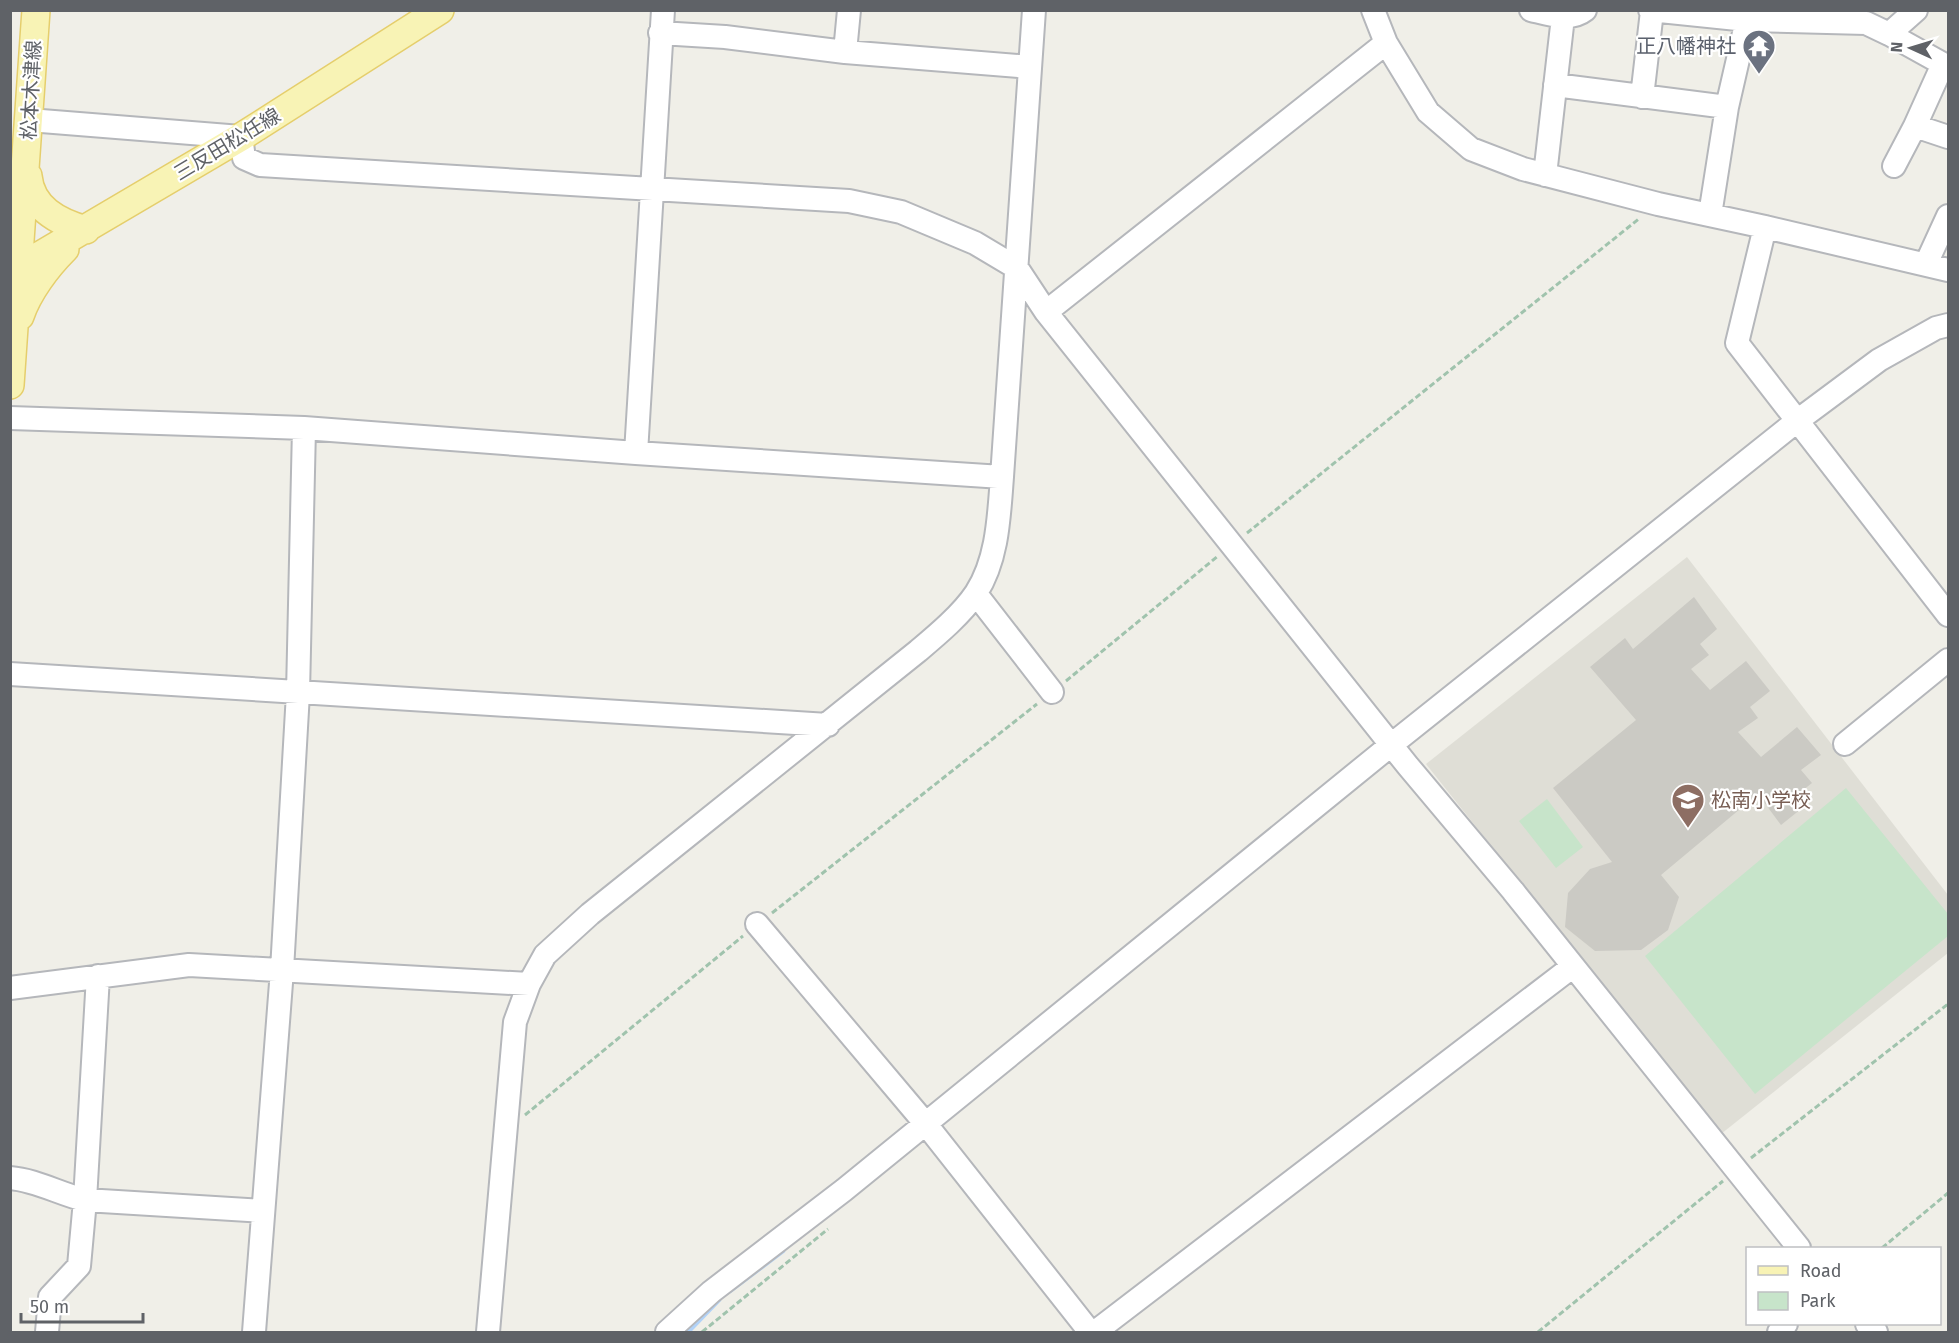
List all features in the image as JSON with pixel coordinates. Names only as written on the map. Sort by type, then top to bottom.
[{"type":"main road","name":"松本木津線","points":[[10,385],[15,271],[26,175],[36,10]]},
{"type":"main road","name":"三反田松任線","points":[[15,271],[241,136],[440,10]]},
{"type":"main road","points":[[10,219],[26,175]]},
{"type":"main road","points":[[26,175],[29,187],[39,205],[63,223],[86,230]]},
{"type":"main road","points":[[13,341],[23,308],[39,281],[58,256],[86,230]]},
{"type":"street","points":[[636,453],[663,10]]},
{"type":"street","points":[[845,52],[849,10]]},
{"type":"street","points":[[488,1332],[515,1022],[529,984],[545,955],[590,914],[828,725],[943,629],[976,594],[988,569],[997,533],[1002,477],[1034,10]]},
{"type":"street","points":[[1373,10],[1386,43],[1428,112],[1471,149],[1523,169],[1658,204],[1765,226],[1948,270]]},
{"type":"street","points":[[1532,10],[1563,16],[1582,14],[1585,10]]},
{"type":"street","points":[[1889,34],[1916,10]]},
{"type":"street","points":[[1642,97],[1651,11],[1866,23],[1946,65],[1894,166]]},
{"type":"street","points":[[1545,175],[1563,16]]},
{"type":"street","points":[[1710,215],[1726,106],[1761,17]]},
{"type":"street","points":[[660,33],[725,37],[845,52],[1030,66]]},
{"type":"street","points":[[1046,312],[1386,43]]},
{"type":"street","points":[[1555,85],[1726,106]]},
{"type":"street","points":[[29,120],[241,136],[244,158],[260,165],[849,201],[902,212],[975,243],[1017,268],[1046,312],[1391,745],[1514,891],[1572,967],[1619,1022],[1798,1247]]},
{"type":"street","points":[[1915,126],[1948,137]]},
{"type":"street","points":[[1926,264],[1948,216]]},
{"type":"street","points":[[1765,226],[1737,343],[1948,615]]},
{"type":"street","points":[[668,1332],[711,1292],[844,1190],[930,1130],[978,1083],[1391,745],[1803,428],[1879,360],[1936,328],[1948,325]]},
{"type":"street","points":[[10,418],[304,428],[1002,477]]},
{"type":"street","points":[[254,1332],[282,970],[298,693],[304,428]]},
{"type":"street","points":[[976,594],[1052,692]]},
{"type":"street","points":[[1845,744],[1948,660]]},
{"type":"street","points":[[10,674],[828,725]]},
{"type":"street","points":[[757,924],[930,1130],[1090,1332]]},
{"type":"street","points":[[10,988],[189,965],[529,984]]},
{"type":"street","points":[[1095,1332],[1572,967]]},
{"type":"street","points":[[47,1332],[50,1297],[79,1266],[98,976]]},
{"type":"street","points":[[10,1178],[23,1179],[61,1194],[85,1200],[263,1211]]},
{"type":"path","points":[[507,1130],[757,924],[1052,692],[1658,204]]},
{"type":"path","points":[[1883,1247],[1948,1193]]},
{"type":"path","points":[[702,1332],[828,1229]]},
{"type":"shaded area","name":"松南小学校","points":[[1687,557],[1948,895],[1948,953],[1721,1134],[1426,764]]},
{"type":"green space","points":[[1846,788],[1948,914],[1948,936],[1755,1094],[1645,956]]},
{"type":"green space","points":[[1547,799],[1583,847],[1556,868],[1519,821]]},
{"type":"building","points":[[1694,597],[1717,629],[1700,644],[1709,655],[1691,669],[1710,690],[1746,661],[1770,691],[1750,707],[1758,718],[1738,732],[1761,757],[1797,727],[1821,755],[1801,770],[1812,783],[1793,798],[1801,809],[1781,825],[1758,794],[1661,875],[1679,897],[1668,930],[1641,950],[1595,951],[1565,927],[1568,893],[1590,869],[1612,862],[1553,788],[1636,720],[1590,667],[1625,638],[1633,649]]},
{"type":"waterway","points":[[730,1291],[783,1251]]},
{"type":"waterway","points":[[688,1332],[719,1300]]},
{"type":"place","name":"正八幡神社","points":[[1759,75]]},
{"type":"place","name":"松南小学校","points":[[1688,829]]}]
